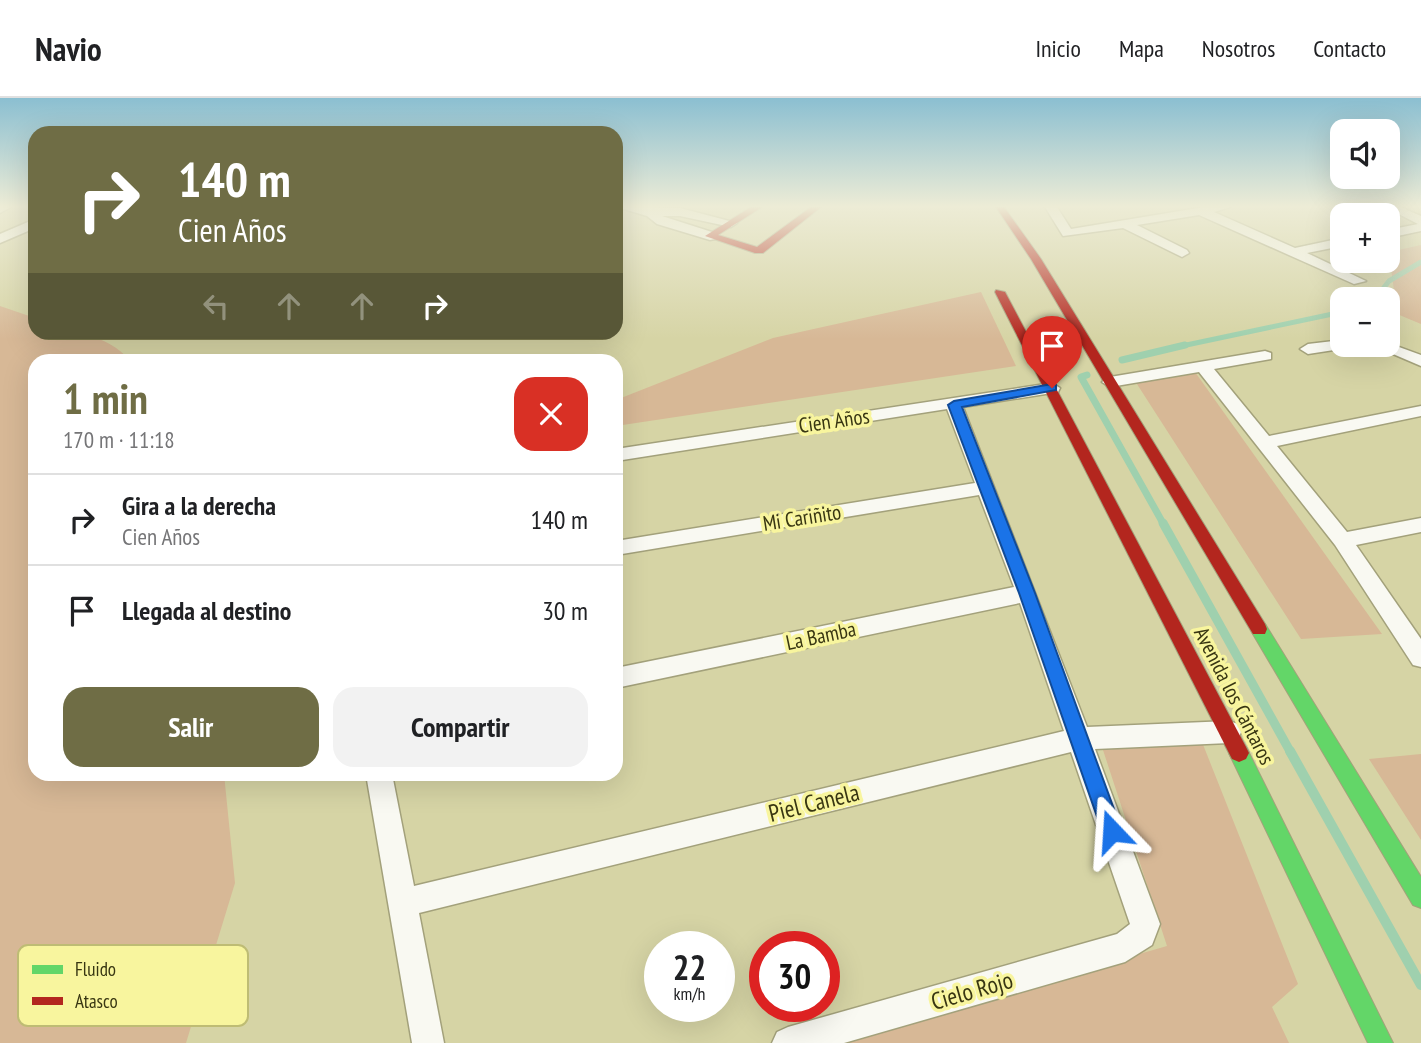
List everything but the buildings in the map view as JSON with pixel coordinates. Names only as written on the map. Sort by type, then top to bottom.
[{"type":"street","points":[[1031,251],[1088,361],[1110,382],[1421,897]]},
{"type":"street","points":[[1178,251],[1182,253]]},
{"type":"street","points":[[1295,252],[1300,251]]},
{"type":"street","points":[[1295,252],[1359,281]]},
{"type":"street","name":"Avenida los Cántaros","points":[[1000,292],[1050,370],[1052,388],[1229,732],[1381,1043]]},
{"type":"street","points":[[1308,349],[1330,346]]},
{"type":"street","points":[[1400,353],[1421,361]]},
{"type":"street","points":[[1110,382],[1265,356]]},
{"type":"street","points":[[1204,367],[1342,540],[1421,658]]},
{"type":"street","name":"Cien Años","points":[[623,454],[1052,388]]},
{"type":"street","points":[[954,405],[1027,593],[1079,739]]},
{"type":"street","points":[[1266,442],[1421,411]]},
{"type":"street","name":"Mi Cariñito","points":[[623,547],[987,488]]},
{"type":"street","points":[[1342,540],[1421,526]]},
{"type":"street","name":"La Bamba","points":[[623,677],[1027,593]]},
{"type":"street","name":"Piel Canela","points":[[402,903],[1079,739],[1229,732]]},
{"type":"street","name":"Cielo Rojo","points":[[788,1043],[1125,947],[1141,934],[1145,924],[1079,739]]},
{"type":"street","points":[[380,781],[428,1043]]},
{"type":"shaded area","points":[[1400,251],[1421,251],[1421,324],[1400,315],[1400,287],[1394,287],[1392,273],[1400,273]]},
{"type":"shaded area","points":[[981,292],[1016,366],[623,425],[623,397],[773,338]]},
{"type":"shaded area","points":[[0,306],[28,316],[28,340],[102,340],[123,354],[28,354],[28,781],[225,781],[235,883],[216,945],[18,945],[18,1026],[191,1026],[186,1043],[0,1043]]},
{"type":"shaded area","points":[[1195,372],[1382,634],[1301,639],[1135,381]]},
{"type":"shaded area","points":[[1202,742],[1298,984],[1272,1007],[1289,1043],[830,1043],[1167,946],[1103,750]]},
{"type":"shaded area","points":[[1421,754],[1421,840],[1369,759]]},
{"type":"waterway","points":[[1384,287],[1389,281],[1421,262]]},
{"type":"waterway","points":[[1177,347],[1330,315]]},
{"type":"waterway","points":[[1122,360],[1185,345]]},
{"type":"waterway","points":[[1087,375],[1081,377],[1164,525]]},
{"type":"waterway","points":[[1163,523],[1291,753]]},
{"type":"waterway","points":[[1290,751],[1421,985]]},
{"type":"traffic: fast","points":[[1259,629],[1421,897]]},
{"type":"traffic: fast","points":[[1239,753],[1381,1043]]},
{"type":"traffic: jam","points":[[1031,251],[1259,629]]},
{"type":"traffic: jam","points":[[1000,292],[1239,753]]},
{"type":"route","points":[[1052,388],[954,405],[1027,593],[1112,831]]}]
